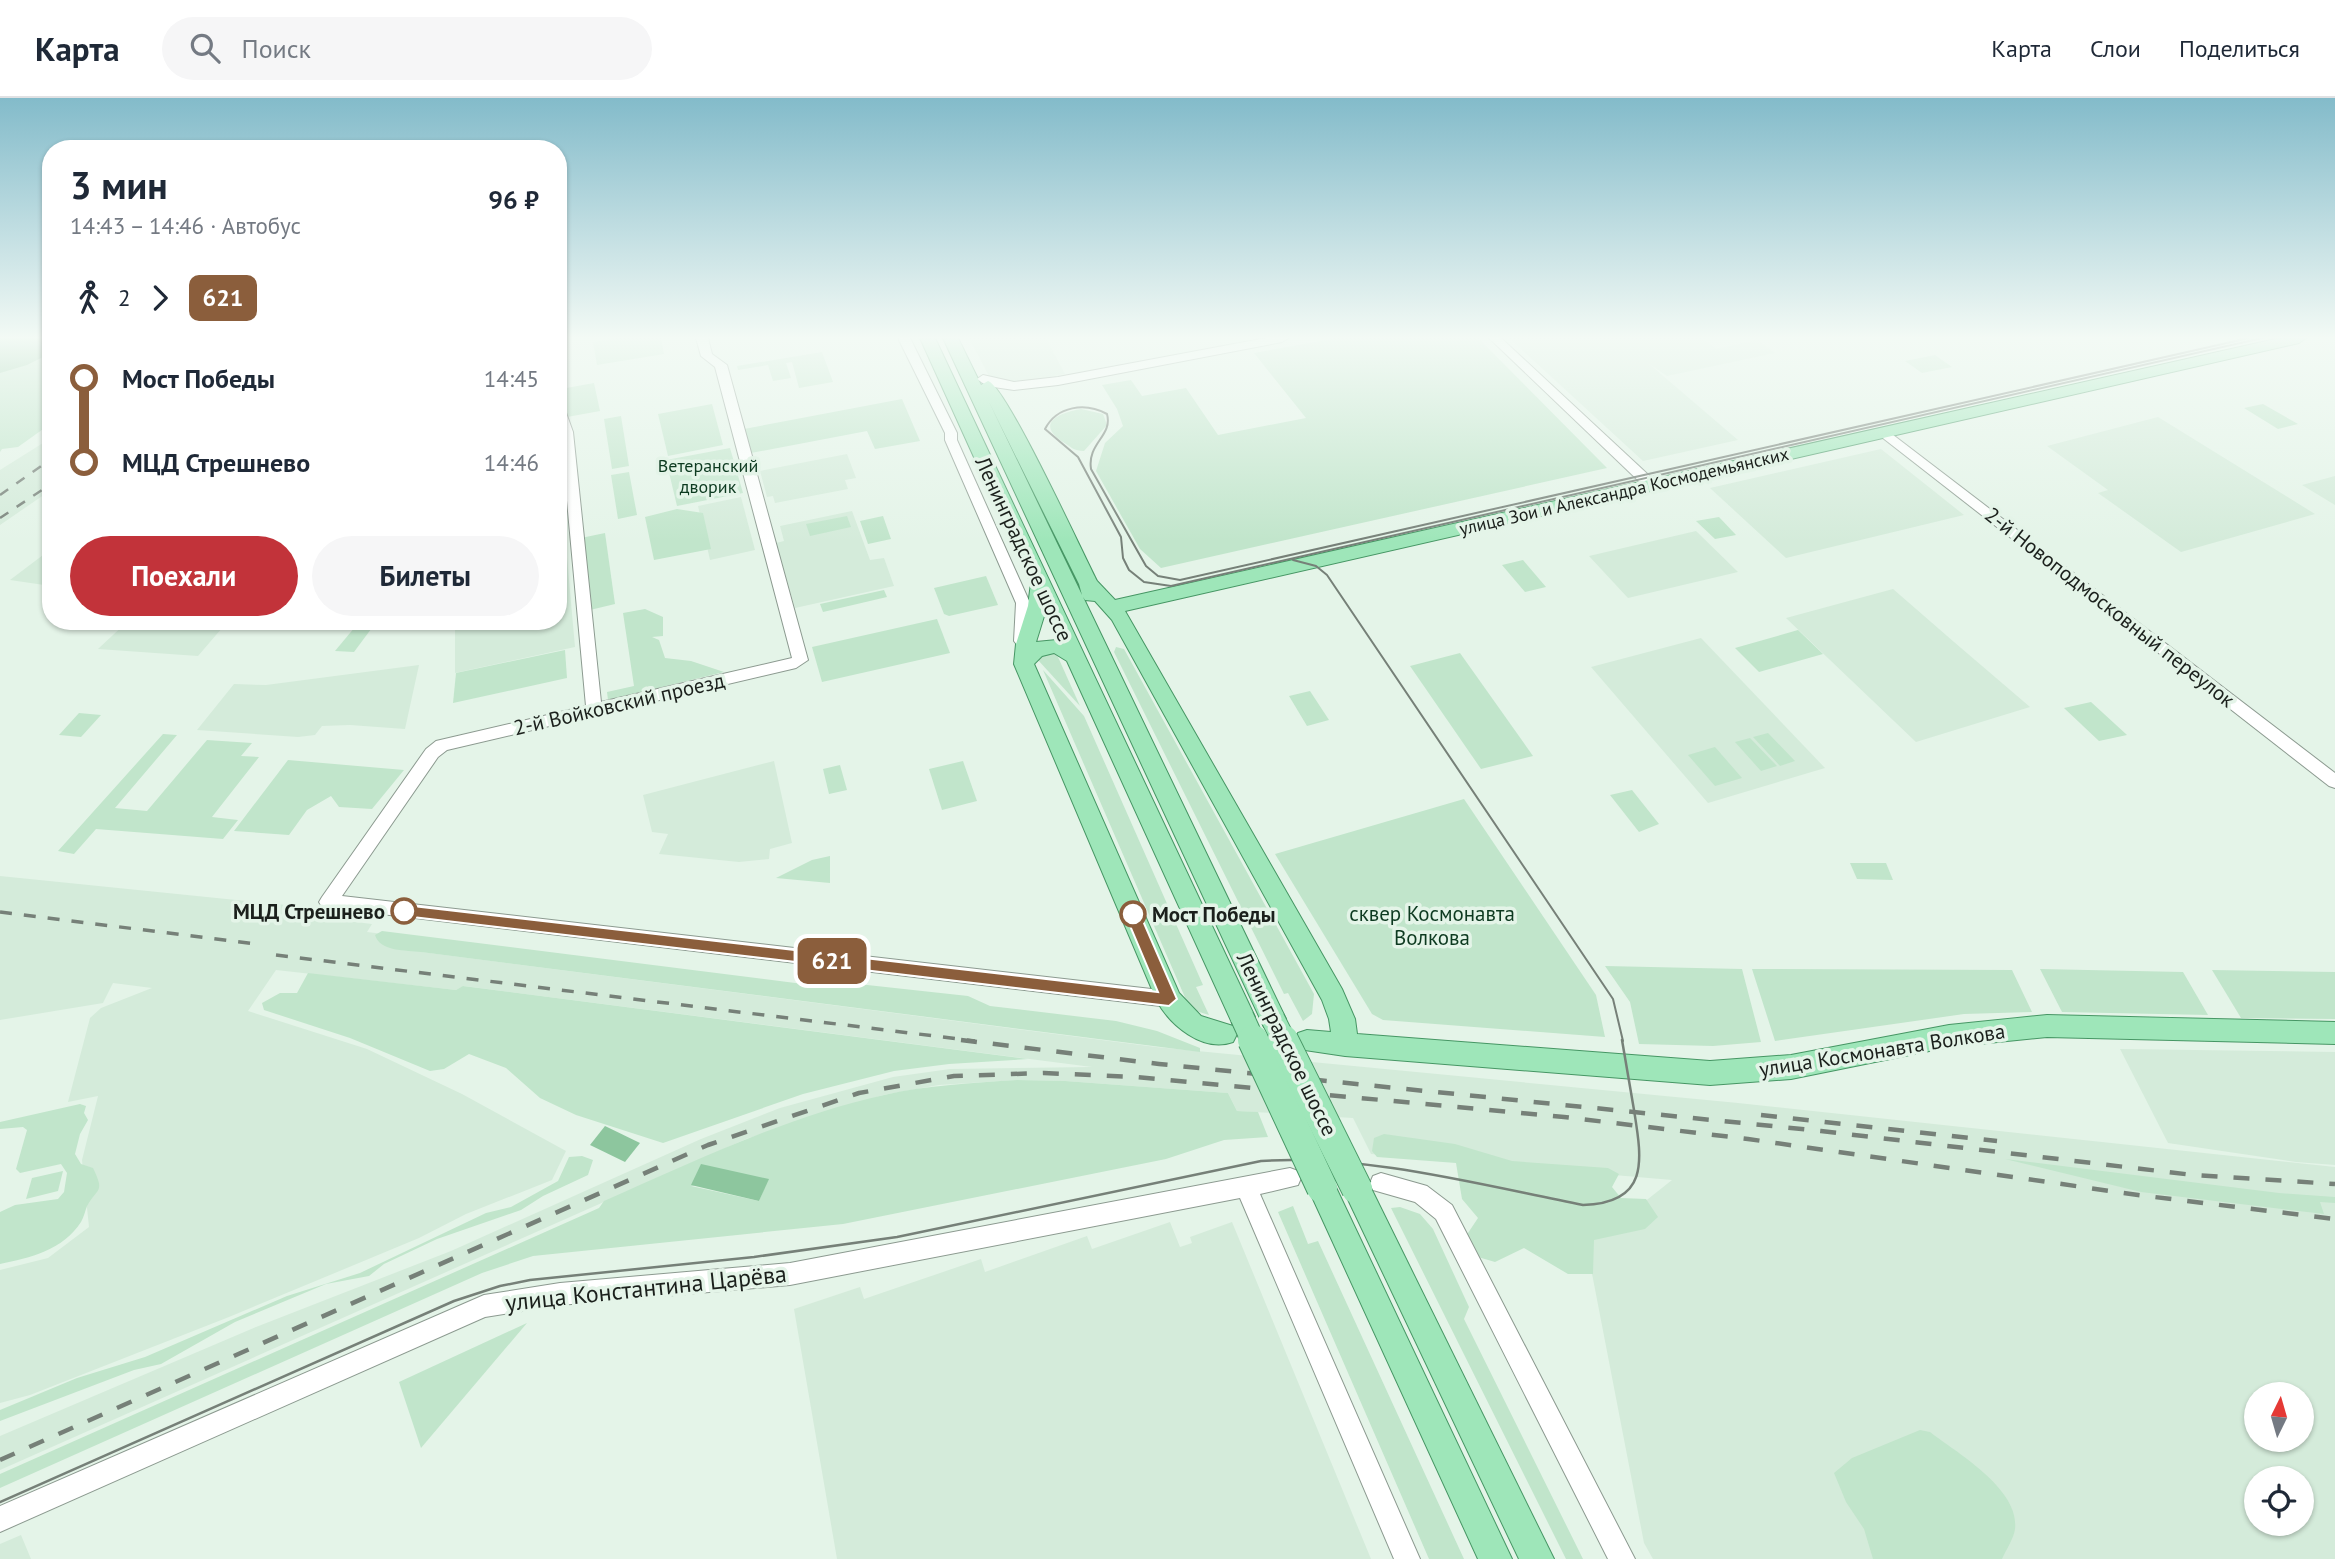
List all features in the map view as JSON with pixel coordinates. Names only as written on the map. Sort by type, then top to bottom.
[{"type":"main road","name":"Ленинградское шоссе","points":[[959,406],[1073,656],[1233,1026],[1322,1188],[1495,1559]]},
{"type":"main road","name":"Ленинградское шоссе","points":[[985,406],[1101,646],[1273,1019],[1369,1186],[1537,1559]]},
{"type":"main road","points":[[1000,406],[1089,584],[1101,646]]},
{"type":"main road","name":"улица Зои и Александра Космодемьянских","points":[[1114,607],[1998,406]]},
{"type":"main road","points":[[1039,582],[1039,604],[1024,656],[1169,999],[1177,1013],[1193,1025],[1233,1026]]},
{"type":"main road","points":[[1089,584],[1114,607],[1333,997],[1342,1018],[1345,1045]]},
{"type":"main road","points":[[1101,646],[1110,629],[1130,637]]},
{"type":"main road","points":[[1024,656],[1046,646],[1059,646],[1073,656]]},
{"type":"main road","name":"улица Космонавта Волкова","points":[[1307,1041],[1710,1073],[1791,1067],[1949,1036],[2035,1027],[2335,1033]]},
{"type":"street","name":"2-й Войковский проезд","points":[[732,406],[800,660],[442,745],[432,753],[328,902],[1169,999]]},
{"type":"street","points":[[938,406],[1023,603],[1024,656]]},
{"type":"street","points":[[1004,406],[1007,417]]},
{"type":"street","points":[[1567,406],[1651,485]]},
{"type":"street","points":[[567,432],[594,709]]},
{"type":"street","name":"2-й Новоподмосковный переулок","points":[[1884,432],[2331,774]]},
{"type":"street","points":[[965,471],[1001,498]]},
{"type":"street","name":"улица Константина Царёва","points":[[0,1520],[454,1317],[484,1307],[560,1294],[790,1274],[1290,1178]]},
{"type":"street","points":[[1245,1186],[1407,1559]]},
{"type":"street","points":[[1369,1186],[1419,1193],[1444,1212],[1622,1559]]},
{"type":"shaded area","points":[[1583,406],[1698,406],[1738,440],[1643,461]]},
{"type":"shaded area","points":[[2158,417],[2315,514],[2181,552],[2098,493],[2108,490],[2047,446]]},
{"type":"shaded area","points":[[42,444],[42,496],[0,525],[0,470]]},
{"type":"shaded area","points":[[1881,449],[1964,515],[1786,558],[1710,488]]},
{"type":"shaded area","points":[[847,454],[856,478],[845,480],[848,489],[775,503],[773,496],[767,497],[760,471]]},
{"type":"shaded area","points":[[2335,476],[2335,505],[2302,485]]},
{"type":"shaded area","points":[[741,497],[755,550],[710,560],[698,506]]},
{"type":"shaded area","points":[[852,511],[870,560],[884,558],[894,586],[795,608],[776,543],[784,541],[780,526]]},
{"type":"shaded area","points":[[1696,531],[1738,572],[1628,598],[1589,556]]},
{"type":"shaded area","points":[[42,556],[42,585],[10,580]]},
{"type":"shaded area","points":[[567,558],[575,647],[455,673],[455,630],[567,630]]},
{"type":"shaded area","points":[[1893,589],[2030,707],[1916,742],[1786,618]]},
{"type":"shaded area","points":[[118,630],[220,630],[198,656],[98,649]]},
{"type":"shaded area","points":[[1701,638],[1825,768],[1708,803],[1591,667]]},
{"type":"shaded area","points":[[419,665],[405,729],[322,726],[315,735],[298,737],[197,730],[234,684],[266,685]]},
{"type":"shaded area","points":[[774,761],[792,843],[770,849],[769,859],[739,862],[659,854],[668,834],[652,832],[643,795]]},
{"type":"shaded area","points":[[0,876],[316,908],[323,918],[372,924],[367,932],[425,939],[422,952],[1156,1047],[1738,1103],[2335,1167],[2335,1559],[1653,1559],[1644,1543],[1583,1227],[1614,1226],[1672,1180],[1371,1154],[1353,1118],[1237,1111],[1228,1093],[1065,1081],[1017,1080],[939,1085],[883,1095],[746,1139],[0,1470],[0,1436],[256,1327],[451,1251],[701,1139],[780,1108],[893,1077],[950,1069],[1092,1067],[464,986],[456,990],[276,970],[248,1011],[367,1049],[462,1094],[566,1151],[552,1180],[466,1214],[419,1238],[229,1317],[30,1395],[0,1403],[0,1270],[48,1258],[89,1227],[82,1160],[98,1096],[68,1102],[90,1018],[101,1008],[152,988],[113,983],[103,1003],[0,1020]]},
{"type":"shaded area","points":[[2120,1049],[2335,1052],[2335,1165],[2296,1162],[2168,1143]]},
{"type":"shaded area","points":[[605,1126],[640,1143],[625,1162],[590,1145]]},
{"type":"shaded area","points":[[701,1164],[769,1179],[759,1201],[691,1185]]},
{"type":"shaded area","points":[[1170,1222],[1180,1247],[1192,1243],[1190,1237],[1232,1222],[1371,1559],[837,1559],[794,1309],[860,1287],[864,1299],[981,1259],[985,1272],[1087,1236],[1092,1249]]},
{"type":"shaded area","points":[[21,1535],[31,1559],[0,1559],[0,1544]]},
{"type":"green space","points":[[0,406],[42,406],[42,430],[18,447],[2,449],[0,452]]},
{"type":"green space","points":[[567,406],[599,406],[600,411],[567,417]]},
{"type":"green space","points":[[713,406],[723,445],[668,456],[658,414]]},
{"type":"green space","points":[[864,406],[905,406],[920,441],[875,449],[867,431],[751,453],[744,429]]},
{"type":"green space","points":[[1115,406],[1198,406],[1218,435],[1306,418],[1297,406],[1546,406],[1607,468],[1161,568],[1140,549],[1096,471],[1105,443],[1123,426]]},
{"type":"green space","points":[[2267,406],[2298,424],[2278,429],[2244,408]]},
{"type":"green space","points":[[1081,409],[1103,414],[1107,425],[1084,451],[1071,447],[1051,429],[1053,420],[1058,416]]},
{"type":"green space","points":[[621,416],[629,466],[612,469],[604,419]]},
{"type":"green space","name":"Ветеранский дворик","points":[[730,448],[743,493],[677,506],[666,460]]},
{"type":"green space","points":[[629,472],[637,515],[618,519],[611,475]]},
{"type":"green space","points":[[677,509],[703,513],[711,549],[654,560],[645,517]]},
{"type":"green space","points":[[847,516],[851,527],[810,536],[806,524]]},
{"type":"green space","points":[[883,516],[891,539],[868,544],[860,521]]},
{"type":"green space","points":[[1719,517],[1736,535],[1715,539],[1696,521]]},
{"type":"green space","points":[[605,533],[615,604],[590,610],[581,538]]},
{"type":"green space","points":[[1523,560],[1546,587],[1525,592],[1502,565]]},
{"type":"green space","points":[[986,576],[998,605],[949,616],[944,614],[934,588]]},
{"type":"green space","points":[[884,590],[887,597],[823,612],[820,604]]},
{"type":"green space","points":[[645,609],[663,617],[663,636],[652,637],[659,640],[665,658],[691,661],[724,672],[608,700],[607,692],[634,686],[623,613]]},
{"type":"green space","points":[[937,619],[950,653],[822,682],[812,647]]},
{"type":"green space","points":[[352,630],[370,630],[354,652],[335,651]]},
{"type":"green space","points":[[1798,630],[1823,654],[1759,672],[1735,648]]},
{"type":"green space","points":[[1116,647],[1124,649],[1314,994],[1312,1014],[1303,1021],[1288,993],[1284,994],[1114,652]]},
{"type":"green space","points":[[565,650],[567,678],[453,703],[456,673]]},
{"type":"green space","points":[[1055,653],[1080,706],[1038,660],[1041,654]]},
{"type":"green space","points":[[1460,653],[1533,756],[1481,769],[1410,666]]},
{"type":"green space","points":[[1043,670],[1084,716],[1203,985],[1196,987],[1209,1015],[1196,1011],[1187,1002]]},
{"type":"green space","points":[[1310,691],[1329,720],[1307,726],[1289,696]]},
{"type":"green space","points":[[2091,702],[2127,735],[2099,741],[2064,708]]},
{"type":"green space","points":[[79,713],[101,715],[81,737],[59,735]]},
{"type":"green space","points":[[1768,733],[1795,761],[1780,766],[1753,737]]},
{"type":"green space","points":[[163,734],[177,735],[115,808],[147,811],[207,740],[252,743],[241,756],[259,757],[212,817],[238,820],[223,839],[96,829],[74,854],[58,851]]},
{"type":"green space","points":[[1750,738],[1777,766],[1761,771],[1735,742]]},
{"type":"green space","points":[[1715,747],[1742,778],[1715,786],[1688,755]]},
{"type":"green space","points":[[288,760],[404,770],[372,809],[339,807],[331,796],[307,810],[289,835],[234,831]]},
{"type":"green space","points":[[963,761],[977,801],[942,810],[929,769]]},
{"type":"green space","points":[[840,765],[847,790],[829,794],[823,769]]},
{"type":"green space","points":[[1632,790],[1659,824],[1639,832],[1610,795]]},
{"type":"green space","name":"сквер Космонавта Волкова","points":[[1464,799],[1596,995],[1605,1037],[1383,1020],[1372,1014],[1275,854]]},
{"type":"green space","points":[[830,856],[830,883],[776,878],[812,860]]},
{"type":"green space","points":[[1850,863],[1886,863],[1893,880],[1857,879]]},
{"type":"green space","points":[[382,931],[811,985],[849,983],[968,996],[990,1006],[1116,1021],[1157,1031],[1200,1048],[1200,1052],[401,950],[382,945],[378,941],[375,935]]},
{"type":"green space","points":[[1605,966],[1742,969],[1761,1042],[1713,1046],[1639,1044],[1630,1002]]},
{"type":"green space","points":[[1752,969],[2012,970],[2032,1012],[1964,1014],[1775,1041]]},
{"type":"green space","points":[[2040,969],[2183,972],[2208,1015],[2062,1012]]},
{"type":"green space","points":[[2212,970],[2335,972],[2335,1019],[2241,1018]]},
{"type":"green space","points":[[308,973],[456,990],[463,986],[1028,1059],[894,1071],[803,1094],[663,1143],[576,1115],[540,1098],[506,1068],[469,1054],[444,1069],[430,1071],[350,1038],[264,1010],[262,1003],[280,993],[297,993]]},
{"type":"green space","points":[[1017,1080],[1228,1093],[1237,1111],[1258,1112],[1268,1137],[1224,1140],[1166,1159],[843,1224],[533,1256],[482,1273],[0,1488],[0,1474],[599,1208],[604,1201],[741,1141],[812,1115],[884,1095],[934,1087]],"holes":[[[768,1179],[759,1201],[691,1186]]]},
{"type":"green space","points":[[80,1104],[86,1106],[84,1113],[88,1120],[80,1134],[75,1154],[81,1164],[93,1168],[99,1189],[87,1206],[81,1222],[65,1240],[45,1251],[0,1264],[0,1212],[15,1205],[58,1199],[64,1192],[67,1173],[61,1164],[20,1173],[16,1169],[27,1130],[23,1127],[0,1129],[0,1122]]},
{"type":"green space","points":[[1384,1134],[1455,1144],[1512,1161],[1608,1168],[1619,1174],[1612,1187],[1621,1198],[1646,1199],[1658,1217],[1645,1229],[1594,1240],[1593,1274],[1568,1274],[1524,1248],[1495,1262],[1478,1257],[1466,1236],[1478,1218],[1462,1199],[1456,1163],[1377,1157],[1372,1151],[1374,1138]]},
{"type":"green space","points":[[582,1156],[593,1160],[588,1175],[543,1196],[521,1210],[437,1239],[384,1264],[369,1276],[326,1284],[235,1322],[161,1364],[134,1370],[0,1421],[0,1410],[77,1378],[145,1357],[287,1296],[360,1273],[486,1213],[511,1207],[558,1181],[569,1157]]},
{"type":"green space","points":[[2005,1159],[2279,1193],[2335,1197],[2335,1203],[2320,1202],[2324,1214],[2141,1192]]},
{"type":"green space","points":[[63,1171],[58,1191],[26,1199],[32,1178]]},
{"type":"green space","points":[[1293,1206],[1308,1244],[1318,1241],[1464,1559],[1429,1559],[1278,1212]]},
{"type":"green space","points":[[1400,1207],[1420,1214],[1433,1229],[1469,1307],[1464,1319],[1583,1559],[1566,1559],[1391,1208]]},
{"type":"green space","points":[[527,1323],[421,1448],[399,1382]]},
{"type":"green space","points":[[1920,1430],[1930,1432],[1970,1461],[2008,1500],[2014,1514],[2015,1529],[2002,1559],[1873,1559],[1864,1529],[1846,1502],[1834,1473],[1852,1458]]},
{"type":"tram line","points":[[1948,406],[1180,580],[1158,576],[1146,566],[1091,469],[1093,453],[1108,422],[1107,414],[1090,408],[1072,408],[1057,415],[1045,429],[1078,457],[1121,537],[1123,558],[1129,570],[1144,582],[1171,586],[1962,406]]},
{"type":"tram line","points":[[1293,560],[1316,566],[1327,575],[1613,999],[1623,1041]]},
{"type":"tram line","points":[[0,1502],[454,1301],[500,1286],[530,1280],[754,1257],[897,1237],[1261,1161],[1341,1162],[1464,1180],[1583,1205],[1605,1202],[1620,1196],[1631,1187],[1637,1176],[1639,1162],[1637,1128],[1622,1040]]},
{"type":"railway","points":[[0,495],[42,465]]},
{"type":"railway","points":[[0,518],[42,490]]},
{"type":"railway","points":[[0,912],[256,944]]},
{"type":"railway","points":[[276,955],[975,1041]]},
{"type":"railway","points":[[961,1040],[1159,1064],[1821,1131],[2193,1175],[2335,1184]]},
{"type":"railway","points":[[0,1460],[708,1145],[859,1093],[954,1076],[1044,1073],[1135,1077],[1564,1117],[1748,1139],[2138,1195],[2335,1219]]},
{"type":"railway","points":[[1761,1115],[1997,1141]]},
{"type":"bus line","name":"621","points":[[404,911],[1169,999],[1133,914]]},
{"type":"place","name":"МЦД Стрешнево","points":[[404,911]]},
{"type":"place","name":"Мост Победы","points":[[1133,914]]}]
